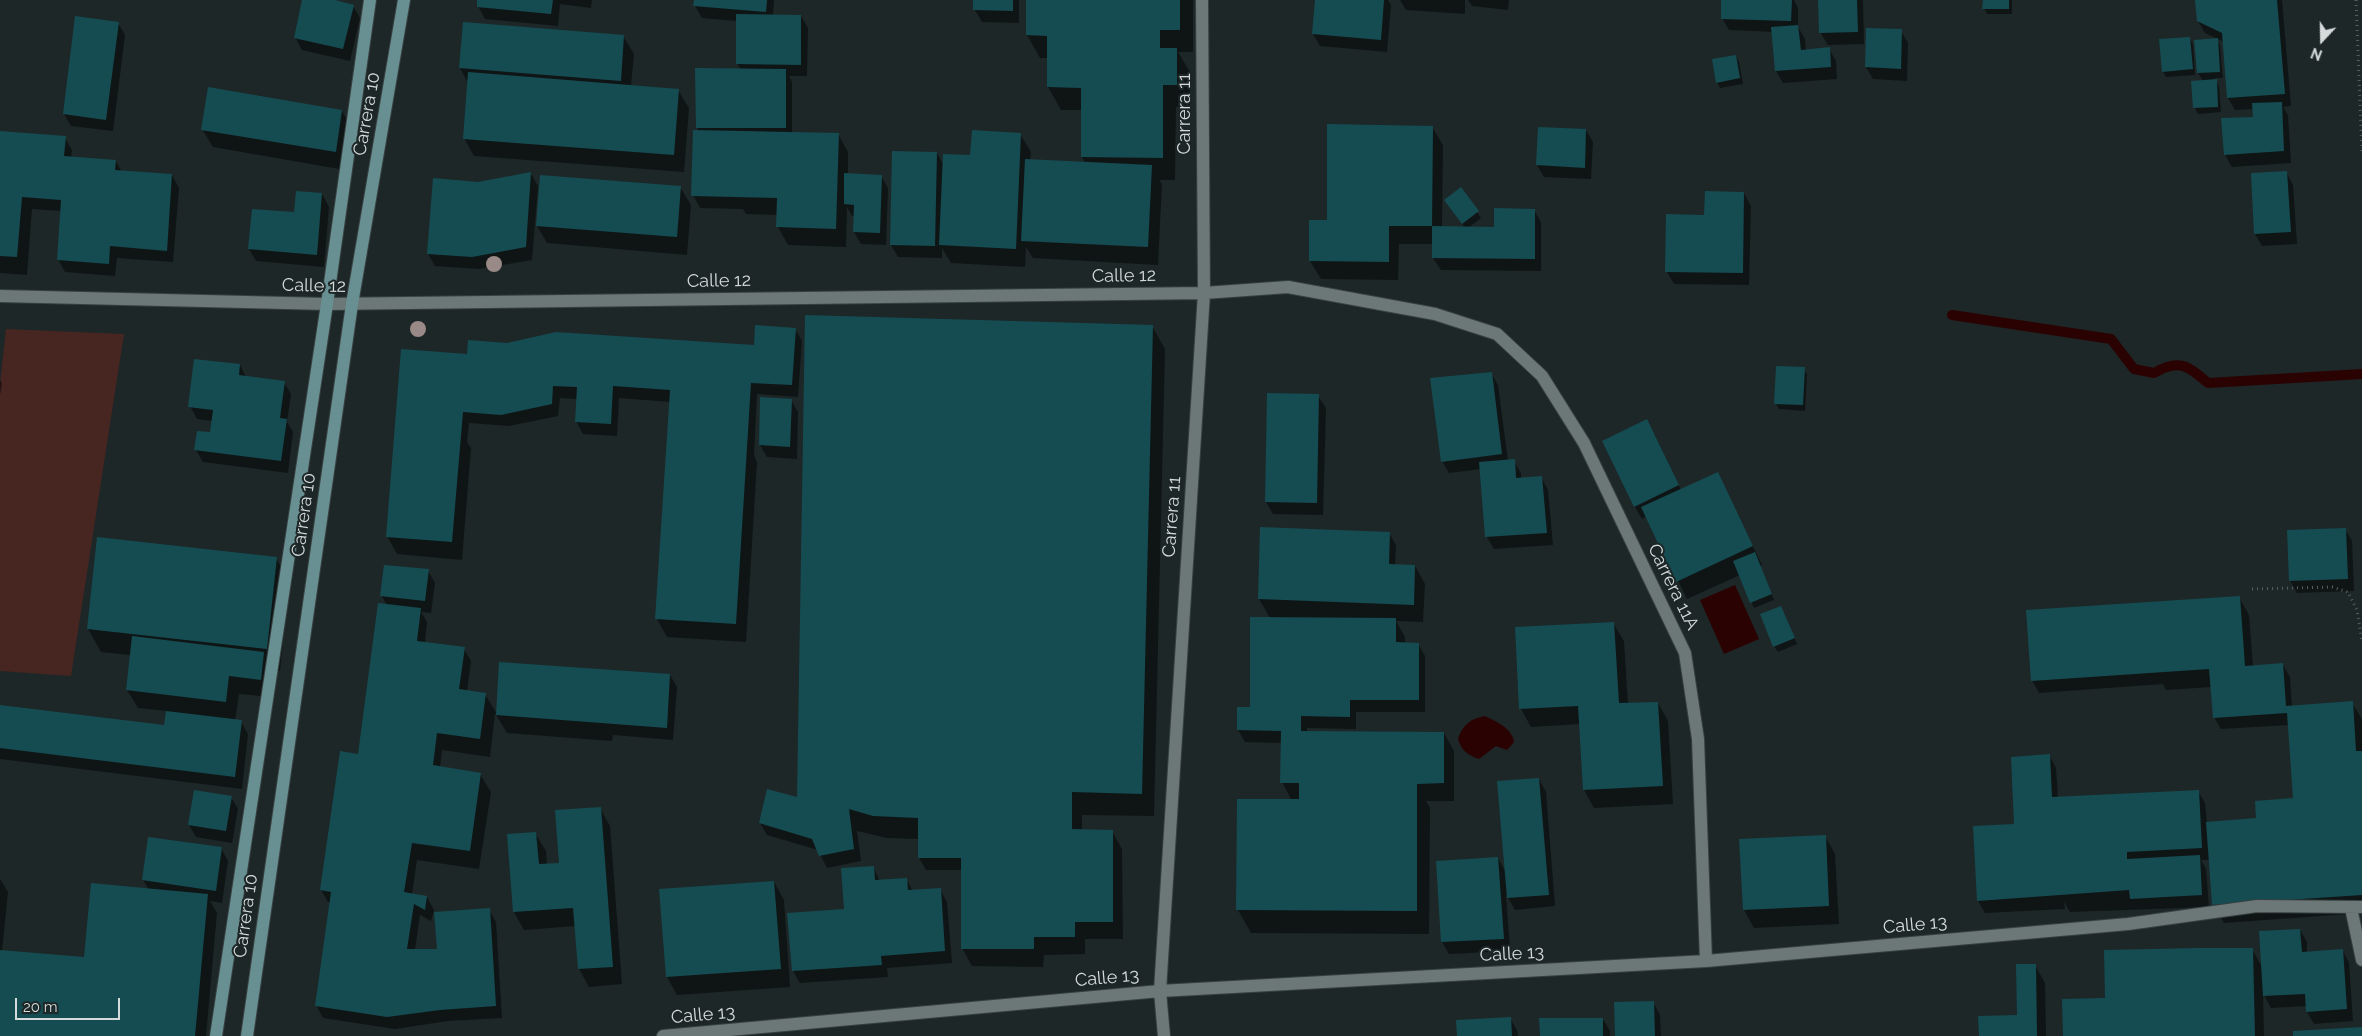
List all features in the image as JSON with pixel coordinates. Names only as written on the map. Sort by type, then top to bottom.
[{"type":"main road","name":"Carrera 10","points":[[216,1036],[327,304],[370,0]]},
{"type":"main road","name":"Carrera 10","points":[[247,1036],[352,304],[404,0]]},
{"type":"street","name":"Carrera 11","points":[[1164,1036],[1160,991],[1204,293],[1202,0]]},
{"type":"street","name":"Calle 12","points":[[0,296],[352,304],[1204,293],[1288,287],[1435,314]]},
{"type":"street","name":"Carrera 11A","points":[[1435,314],[1497,334],[1542,376],[1584,442],[1685,653],[1698,739],[1706,961]]},
{"type":"street","name":"Calle 13","points":[[663,1036],[1160,991],[1706,961],[2128,924],[2257,906],[2356,908]]},
{"type":"street","points":[[2356,908],[2362,960]]},
{"type":"path","points":[[2356,0],[2362,153]]},
{"type":"path","points":[[2252,589],[2332,587],[2348,592],[2357,610],[2362,641]]},
{"type":"shaded area","points":[[6,329],[124,334],[71,676],[0,671],[0,384]]},
{"type":"shaded area","points":[[1735,585],[1759,639],[1724,654],[1700,600]]},
{"type":"shaded area","points":[[1485,716],[1507,729],[1514,742],[1507,750],[1496,746],[1479,759],[1465,751],[1460,745],[1458,738],[1468,723]]},
{"type":"building","points":[[302,0],[335,0],[354,5],[343,49],[294,38]]},
{"type":"building","points":[[477,0],[553,0],[551,14],[477,7]]},
{"type":"building","points":[[694,0],[767,0],[766,12],[693,6]]},
{"type":"building","points":[[973,0],[1013,0],[1013,11],[973,10]]},
{"type":"building","points":[[1026,0],[1180,0],[1180,30],[1160,30],[1160,48],[1177,48],[1177,85],[1163,85],[1163,158],[1081,157],[1081,88],[1047,87],[1047,36],[1026,35]]},
{"type":"building","points":[[1315,0],[1384,0],[1381,40],[1312,34]]},
{"type":"building","points":[[1721,0],[1792,0],[1791,21],[1721,19]]},
{"type":"building","points":[[1818,0],[1857,0],[1858,32],[1819,33]]},
{"type":"building","points":[[1983,0],[2009,0],[2009,9],[1982,9]]},
{"type":"building","points":[[2195,0],[2277,0],[2285,94],[2227,98],[2222,33],[2197,21]]},
{"type":"building","points":[[736,14],[801,15],[801,65],[736,64]]},
{"type":"building","points":[[75,16],[119,22],[106,120],[63,114]]},
{"type":"building","points":[[463,22],[624,35],[621,81],[459,68]]},
{"type":"building","points":[[1798,25],[1801,50],[1830,47],[1831,67],[1775,71],[1771,27]]},
{"type":"building","points":[[1866,28],[1902,29],[1901,69],[1865,67]]},
{"type":"building","points":[[2190,37],[2193,69],[2162,72],[2159,39]]},
{"type":"building","points":[[2218,38],[2220,72],[2197,73],[2194,40]]},
{"type":"building","points":[[1736,55],[1740,78],[1716,83],[1712,59]]},
{"type":"building","points":[[695,68],[786,69],[786,128],[696,128]]},
{"type":"building","points":[[468,72],[679,89],[674,155],[463,139]]},
{"type":"building","points":[[2217,79],[2218,107],[2193,108],[2191,81]]},
{"type":"building","points":[[208,87],[342,110],[336,152],[201,130]]},
{"type":"building","points":[[2282,102],[2284,151],[2224,155],[2221,118],[2253,117],[2252,103]]},
{"type":"building","points":[[1327,124],[1433,126],[1432,226],[1389,226],[1389,262],[1309,261],[1309,220],[1327,220]]},
{"type":"building","points":[[1538,127],[1586,129],[1585,168],[1536,165]]},
{"type":"building","points":[[693,130],[839,133],[836,229],[776,227],[777,198],[691,196]]},
{"type":"building","points":[[972,130],[1021,133],[1016,249],[939,245],[943,154],[970,155]]},
{"type":"building","points":[[0,131],[66,136],[64,156],[116,160],[115,170],[172,174],[167,251],[110,246],[109,264],[57,260],[61,200],[22,197],[17,257],[0,256]]},
{"type":"building","points":[[892,151],[937,152],[935,246],[890,245]]},
{"type":"building","points":[[1025,159],[1152,165],[1148,247],[1021,241]]},
{"type":"building","points":[[2287,171],[2291,232],[2254,234],[2251,173]]},
{"type":"building","points":[[531,172],[526,247],[472,257],[427,254],[433,178],[478,182]]},
{"type":"building","points":[[844,173],[882,175],[880,233],[853,232],[854,205],[844,204]]},
{"type":"building","points":[[540,175],[681,186],[677,237],[536,226]]},
{"type":"building","points":[[1461,187],[1479,211],[1462,224],[1444,200]]},
{"type":"building","points":[[296,191],[322,193],[317,255],[248,249],[252,209],[294,212]]},
{"type":"building","points":[[1705,191],[1744,192],[1743,273],[1665,272],[1666,214],[1704,215]]},
{"type":"building","points":[[1494,208],[1535,209],[1535,259],[1432,258],[1432,226],[1494,227]]},
{"type":"building","points":[[805,315],[1153,325],[1142,794],[1072,792],[1072,829],[1113,830],[1113,922],[1075,922],[1075,937],[1034,937],[1034,949],[961,949],[961,858],[918,858],[918,818],[873,816],[849,809],[854,849],[819,856],[812,839],[759,823],[767,789],[797,797]]},
{"type":"building","points":[[755,325],[796,328],[792,385],[751,383],[736,624],[655,619],[670,390],[613,386],[611,424],[575,422],[577,387],[553,386],[552,404],[501,415],[463,412],[452,542],[386,537],[401,349],[467,354],[468,340],[507,343],[556,332],[754,345]]},
{"type":"building","points":[[194,359],[240,364],[239,375],[285,381],[280,418],[287,419],[281,461],[194,450],[197,431],[210,432],[213,410],[188,407]]},
{"type":"building","points":[[1776,366],[1805,367],[1803,405],[1774,404]]},
{"type":"building","points":[[1492,372],[1502,454],[1441,462],[1430,378]]},
{"type":"building","points":[[1267,393],[1319,394],[1317,503],[1265,502]]},
{"type":"building","points":[[760,397],[792,399],[790,447],[759,445]]},
{"type":"building","points":[[1647,419],[1679,485],[1634,507],[1602,441]]},
{"type":"building","points":[[1515,459],[1516,478],[1542,476],[1547,533],[1485,537],[1479,462]]},
{"type":"building","points":[[1718,472],[1753,546],[1676,582],[1641,507]]},
{"type":"building","points":[[1260,527],[1390,532],[1389,564],[1415,565],[1414,605],[1258,599]]},
{"type":"building","points":[[2346,528],[2348,579],[2289,581],[2287,530]]},
{"type":"building","points":[[97,537],[277,557],[267,649],[87,629]]},
{"type":"building","points":[[1755,552],[1772,594],[1750,603],[1733,561]]},
{"type":"building","points":[[384,565],[429,569],[425,601],[380,596]]},
{"type":"building","points":[[2240,596],[2245,666],[2283,663],[2286,706],[2353,701],[2356,751],[2362,751],[2362,895],[2212,905],[2206,822],[2256,818],[2255,801],[2293,798],[2287,713],[2213,718],[2209,669],[2031,681],[2026,610]]},
{"type":"building","points":[[378,603],[421,608],[417,641],[465,647],[459,689],[486,693],[480,739],[437,733],[433,765],[481,773],[470,851],[412,843],[404,892],[427,896],[425,910],[414,904],[407,949],[437,949],[434,912],[490,908],[496,1006],[440,1010],[387,1017],[315,1006],[331,892],[320,890],[340,751],[358,754]]},
{"type":"building","points":[[1781,606],[1795,638],[1773,647],[1760,614]]},
{"type":"building","points":[[1250,617],[1396,618],[1396,642],[1419,643],[1419,700],[1350,700],[1350,717],[1301,716],[1301,731],[1444,732],[1444,783],[1417,784],[1417,911],[1236,910],[1237,799],[1299,799],[1299,783],[1280,783],[1281,731],[1237,730],[1237,707],[1250,707]]},
{"type":"building","points":[[1614,622],[1619,703],[1658,702],[1663,786],[1583,790],[1578,706],[1519,709],[1515,627]]},
{"type":"building","points":[[132,636],[264,652],[261,680],[229,676],[226,702],[126,690]]},
{"type":"building","points":[[499,662],[670,674],[667,728],[496,715]]},
{"type":"building","points":[[0,705],[164,725],[166,711],[242,720],[235,777],[0,748]]},
{"type":"building","points":[[2050,754],[2052,797],[2199,790],[2202,848],[2127,852],[2127,859],[2200,855],[2202,895],[2130,899],[2129,890],[1977,901],[1973,826],[2014,824],[2011,757]]},
{"type":"building","points":[[1539,778],[1549,895],[1507,898],[1497,781]]},
{"type":"building","points":[[194,790],[232,796],[226,831],[188,825]]},
{"type":"building","points":[[601,807],[613,967],[578,969],[573,908],[513,912],[507,834],[536,832],[539,864],[559,863],[555,810]]},
{"type":"building","points":[[1826,835],[1829,906],[1743,910],[1739,839]]},
{"type":"building","points":[[148,837],[222,847],[216,891],[142,880]]},
{"type":"building","points":[[1498,857],[1504,939],[1441,942],[1436,861]]},
{"type":"building","points":[[874,866],[875,880],[907,878],[908,890],[941,888],[945,951],[881,956],[882,965],[792,971],[787,913],[844,909],[841,868]]},
{"type":"building","points":[[774,881],[781,969],[666,977],[659,889]]},
{"type":"building","points":[[91,883],[208,894],[195,1036],[0,1036],[0,950],[84,957]]},
{"type":"building","points":[[2300,929],[2302,952],[2343,949],[2347,1009],[2306,1012],[2305,994],[2263,996],[2259,931]]},
{"type":"building","points":[[2253,948],[2255,1036],[2063,1036],[2062,999],[2105,998],[2104,950]]},
{"type":"building","points":[[2016,964],[2036,964],[2037,1036],[1979,1036],[1978,1016],[2017,1015]]},
{"type":"building","points":[[1654,1001],[1655,1036],[1615,1036],[1614,1002]]},
{"type":"building","points":[[1511,1017],[1512,1036],[1457,1036],[1456,1020]]},
{"type":"building","points":[[1539,1018],[1603,1018],[1603,1036],[1540,1036]]},
{"type":"building","points":[[2362,1027],[2362,1036],[2293,1036],[2293,1031]]},
{"type":"waterway","points":[[1952,315],[2111,339],[2134,369],[2154,373],[2170,366],[2183,366],[2195,372],[2208,383],[2362,374]]}]
